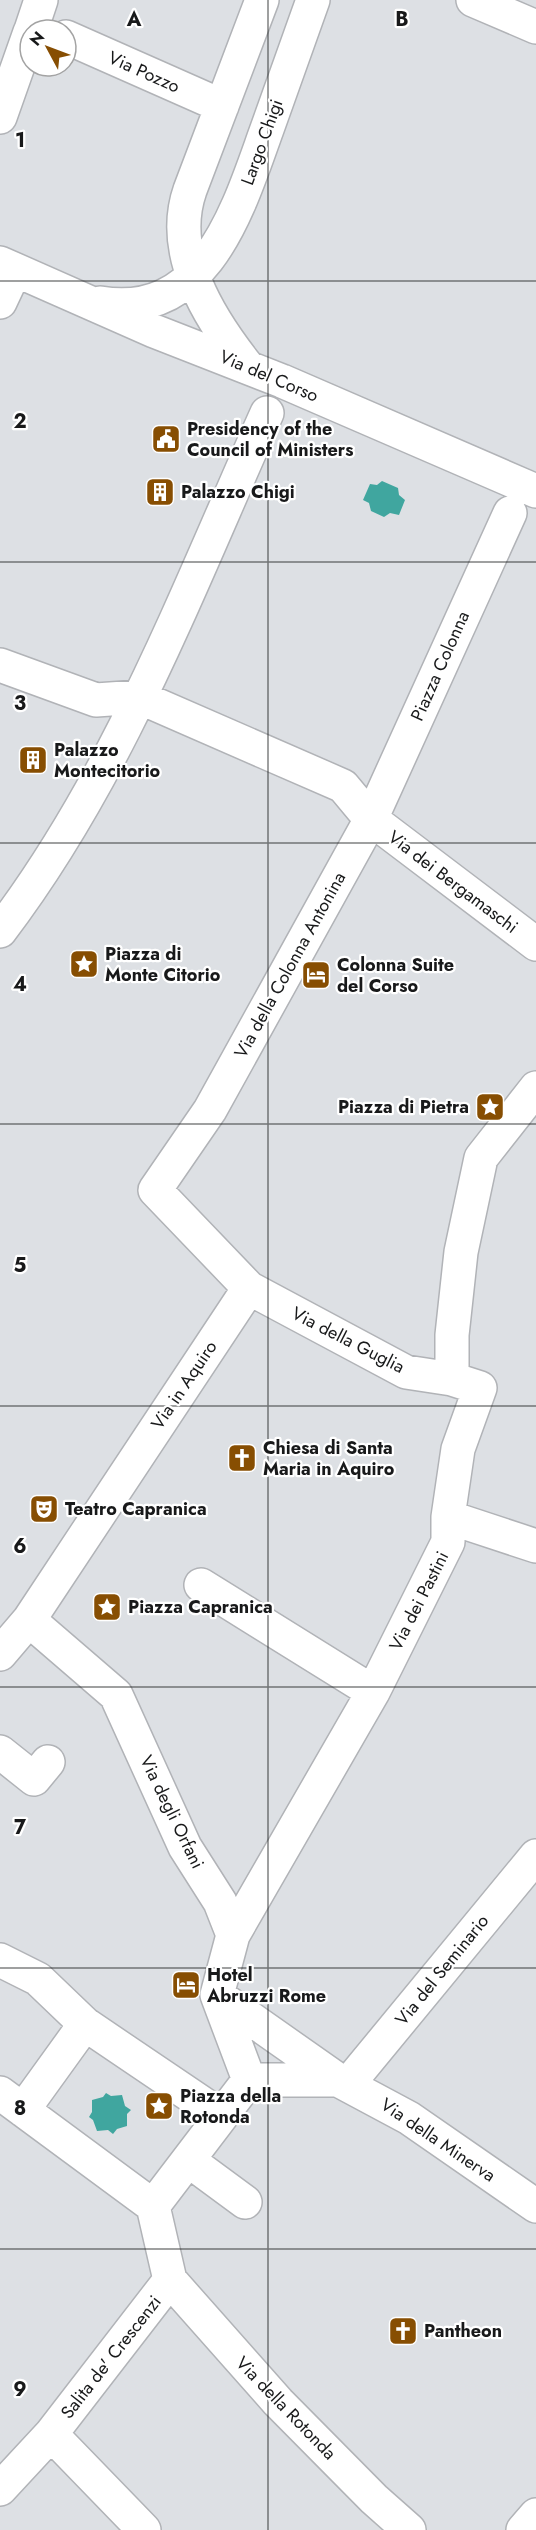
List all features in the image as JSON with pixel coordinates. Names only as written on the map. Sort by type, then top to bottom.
[{"type":"street","points":[[247,366],[209,314],[193,274],[185,241],[186,201],[262,0]]},
{"type":"street","name":"Largo Chigi","points":[[89,302],[111,305],[140,303],[167,292],[193,274],[219,246],[233,220],[313,0]]},
{"type":"street","points":[[473,0],[536,27]]},
{"type":"street","name":"Via Pozzo","points":[[78,42],[222,106]]},
{"type":"street","points":[[0,117],[18,71]]},
{"type":"street","points":[[0,302],[8,266]]},
{"type":"street","name":"Via del Corso","points":[[8,266],[154,331],[247,366],[536,491]]},
{"type":"street","points":[[0,931],[60,842],[140,697],[267,413]]},
{"type":"street","name":"Piazza Colonna","points":[[367,815],[510,513]]},
{"type":"street","points":[[0,665],[96,700],[140,697],[343,786],[367,815]]},
{"type":"street","name":"Via dei Bergamaschi","points":[[367,815],[536,944]]},
{"type":"street","name":"Via della Colonna Antonina","points":[[249,1288],[155,1190],[210,1110],[367,815]]},
{"type":"street","points":[[452,1380],[452,1335],[461,1252],[482,1158],[536,1088]]},
{"type":"street","name":"Via della Guglia","points":[[249,1288],[406,1372],[452,1380]]},
{"type":"street","name":"Via in Aquiro","points":[[12,1633],[119,1483],[249,1288]]},
{"type":"street","name":"Via dei Pastini","points":[[233,1935],[373,1692],[442,1559],[448,1542],[448,1517],[458,1449],[480,1388],[452,1380]]},
{"type":"street","points":[[448,1517],[536,1546]]},
{"type":"street","points":[[201,1585],[373,1692]]},
{"type":"street","name":"Via degli Orfani","points":[[12,1633],[116,1695],[185,1847],[220,1902],[233,1935]]},
{"type":"street","points":[[0,1752],[34,1779],[48,1762]]},
{"type":"street","name":"Via del Seminario","points":[[344,2082],[536,1856]]},
{"type":"street","points":[[233,1935],[217,1995],[249,2080]]},
{"type":"street","points":[[0,1960],[38,1979],[85,2024],[221,2116]]},
{"type":"street","points":[[217,1995],[344,2082]]},
{"type":"street","points":[[85,2024],[12,2102],[153,2206],[170,2280]]},
{"type":"street","points":[[249,2080],[344,2082]]},
{"type":"street","points":[[153,2206],[249,2080]]},
{"type":"street","name":"Via della Minerva","points":[[344,2082],[409,2118],[536,2206]]},
{"type":"street","points":[[188,2160],[245,2202]]},
{"type":"street","name":"Salita de' Crescenzi","points":[[1,2488],[51,2434],[170,2280]]},
{"type":"street","name":"Via della Rotonda","points":[[170,2280],[278,2402],[374,2499],[409,2530]]},
{"type":"street","points":[[51,2434],[96,2477],[144,2530]]},
{"type":"street","points":[[523,2530],[536,2515]]},
{"type":"water","points":[[382,481],[398,488],[399,495],[405,500],[399,515],[390,513],[384,517],[371,511],[369,503],[363,500],[370,484],[377,485]]},
{"type":"water","points":[[106,2093],[111,2096],[122,2095],[125,2106],[131,2110],[127,2114],[127,2126],[117,2129],[113,2134],[108,2130],[97,2131],[93,2120],[89,2117],[92,2112],[92,2100],[103,2097]]},
{"type":"place","name":"Presidency of the Council of Ministers","points":[[166,439]]},
{"type":"place","name":"Palazzo Chigi","points":[[160,492]]},
{"type":"place","name":"Palazzo Montecitorio","points":[[33,760]]},
{"type":"place","name":"Piazza di Monte Citorio","points":[[84,964]]},
{"type":"place","name":"Colonna Suite del Corso","points":[[316,975]]},
{"type":"place","name":"Piazza di Pietra","points":[[490,1107]]},
{"type":"place","name":"Chiesa di Santa Maria in Aquiro","points":[[242,1458]]},
{"type":"place","name":"Teatro Capranica","points":[[44,1509]]},
{"type":"place","name":"Piazza Capranica","points":[[107,1607]]},
{"type":"place","name":"Hotel Abruzzi Rome","points":[[186,1985]]},
{"type":"place","name":"Piazza della Rotonda","points":[[159,2106]]},
{"type":"place","name":"Pantheon","points":[[403,2331]]}]
